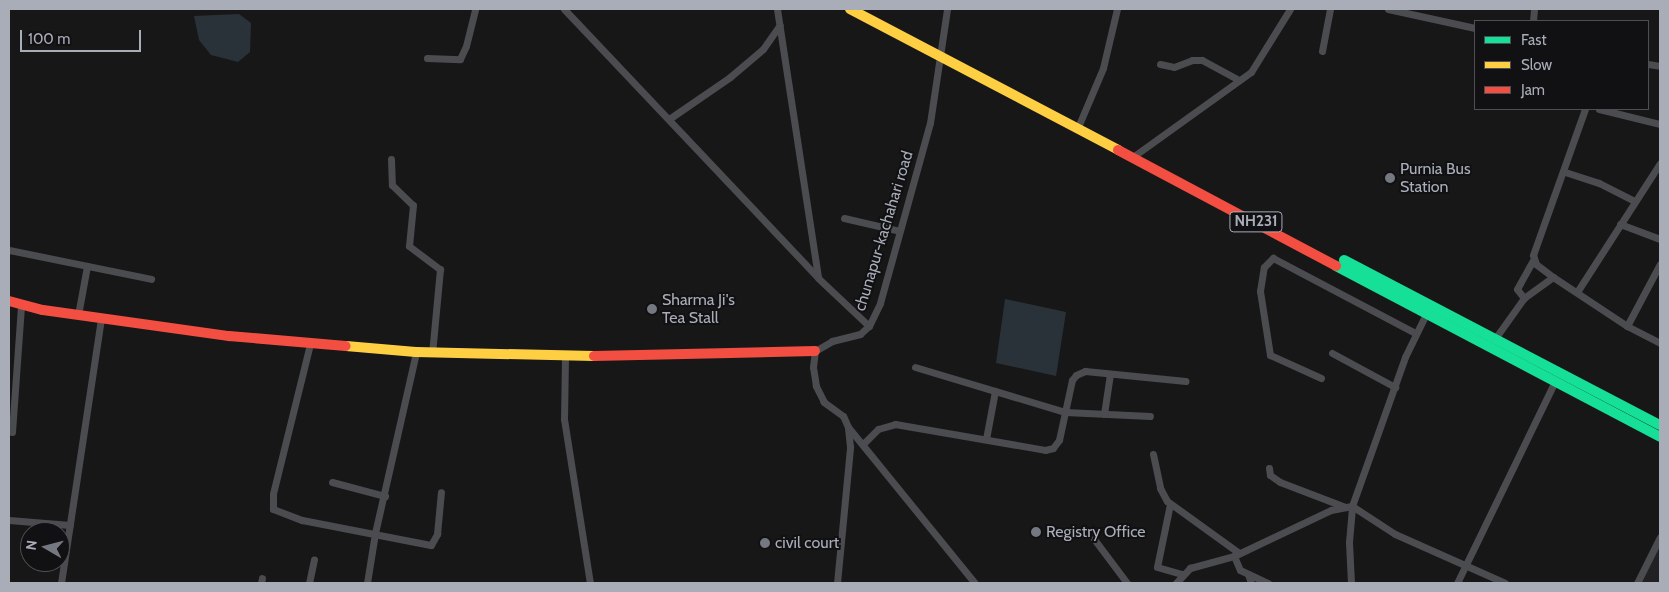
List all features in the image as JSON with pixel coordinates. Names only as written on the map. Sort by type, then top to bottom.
[{"type":"main road","name":"NH231","points":[[850,9],[941,53],[1137,154],[1492,342],[1660,425]]},
{"type":"main road","name":"NH231","points":[[866,9],[941,53]]},
{"type":"main road","name":"NH231","points":[[1137,154],[1426,314],[1492,342],[1555,381],[1660,438]]},
{"type":"main road","points":[[9,300],[21,306],[101,318],[310,344],[416,352],[565,356],[816,351]]},
{"type":"street","points":[[427,58],[460,59],[466,46],[475,9]]},
{"type":"street","points":[[564,9],[818,278],[869,326]]},
{"type":"street","points":[[777,9],[818,278]]},
{"type":"street","name":"chunapur-kachahari road","points":[[816,351],[832,341],[860,334],[869,326],[880,303],[930,123],[947,9]]},
{"type":"street","points":[[1079,124],[1102,68],[1117,9]]},
{"type":"street","points":[[1137,154],[1239,80],[1259,62],[1290,9]]},
{"type":"street","points":[[1322,51],[1330,9]]},
{"type":"street","points":[[1388,9],[1474,28]]},
{"type":"street","points":[[669,119],[737,71],[762,49],[780,26]]},
{"type":"street","points":[[1160,64],[1174,68],[1192,60],[1202,60],[1239,80]]},
{"type":"street","points":[[1524,298],[1517,289],[1533,260],[1565,172],[1585,110]]},
{"type":"street","points":[[1602,110],[1660,124]]},
{"type":"street","points":[[391,159],[392,185],[413,205],[409,246],[440,269],[432,353]]},
{"type":"street","points":[[1577,292],[1660,163]]},
{"type":"street","points":[[1565,172],[1600,183],[1634,201]]},
{"type":"street","points":[[844,218],[900,231]]},
{"type":"street","points":[[1620,224],[1660,239]]},
{"type":"street","points":[[9,250],[151,279]]},
{"type":"street","points":[[1321,378],[1270,356],[1260,291],[1264,267],[1272,258],[1415,333]]},
{"type":"street","points":[[1533,260],[1553,277],[1627,326],[1660,342]]},
{"type":"street","points":[[1627,326],[1660,264]]},
{"type":"street","points":[[78,315],[87,266]]},
{"type":"street","points":[[1492,342],[1524,298],[1553,277]]},
{"type":"street","points":[[12,432],[21,306]]},
{"type":"street","points":[[1351,583],[1349,506],[1415,333],[1426,314]]},
{"type":"street","points":[[70,525],[101,318]]},
{"type":"street","points":[[310,344],[273,494],[273,509],[302,520],[431,545],[437,534],[441,492]]},
{"type":"street","points":[[816,351],[813,367],[816,386],[824,402],[843,416],[848,427],[850,447],[837,583]]},
{"type":"street","points":[[367,583],[375,533],[416,352]]},
{"type":"street","points":[[1332,353],[1395,387]]},
{"type":"street","points":[[565,356],[564,420],[590,583]]},
{"type":"street","points":[[915,367],[1065,412],[1150,416]]},
{"type":"street","points":[[864,443],[878,429],[895,424],[1046,450],[1053,448],[1059,440],[1076,375],[1085,371],[1186,381]]},
{"type":"street","points":[[1104,414],[1110,374]]},
{"type":"street","points":[[1457,583],[1555,381]]},
{"type":"street","points":[[986,439],[995,391]]},
{"type":"street","points":[[848,427],[864,443],[975,583]]},
{"type":"street","points":[[1153,454],[1160,488],[1170,504],[1237,555]]},
{"type":"street","points":[[1269,468],[1270,475],[1280,482],[1349,506],[1396,534],[1464,567],[1505,583]]},
{"type":"street","points":[[332,482],[384,496]]},
{"type":"street","points":[[1170,504],[1157,567],[1182,574]]},
{"type":"street","points":[[1176,583],[1182,574],[1190,568],[1237,555],[1331,510],[1349,506]]},
{"type":"street","points":[[9,520],[33,522]]},
{"type":"street","points":[[1637,583],[1660,537]]},
{"type":"street","points":[[1094,539],[1127,583]]},
{"type":"street","points":[[1237,555],[1237,567],[1268,583]]},
{"type":"street","points":[[308,583],[314,560]]},
{"type":"street","points":[[1248,574],[1251,583]]},
{"type":"shaded area","points":[[239,14],[251,23],[250,52],[238,62],[211,55],[199,40],[194,16]]},
{"type":"shaded area","points":[[1005,299],[1066,312],[1056,376],[996,363]]},
{"type":"shaded area","points":[[1660,546],[1660,583],[1641,583]]},
{"type":"traffic: fast","points":[[1344,260],[1660,425]]},
{"type":"traffic: fast","points":[[1336,266],[1660,437]]},
{"type":"traffic: slow","points":[[850,9],[1118,150]]},
{"type":"traffic: slow","points":[[346,346],[416,352],[594,356]]},
{"type":"traffic: jam","points":[[1118,150],[1336,266]]},
{"type":"traffic: jam","points":[[9,301],[43,310],[229,336],[346,346]]},
{"type":"traffic: jam","points":[[594,356],[815,351]]},
{"type":"place","name":"Purnia Bus Station","points":[[1390,178]]},
{"type":"place","name":"Sharma Ji's Tea Stall","points":[[652,309]]},
{"type":"place","name":"Registry Office","points":[[1036,532]]},
{"type":"place","name":"civil court","points":[[765,543]]}]
